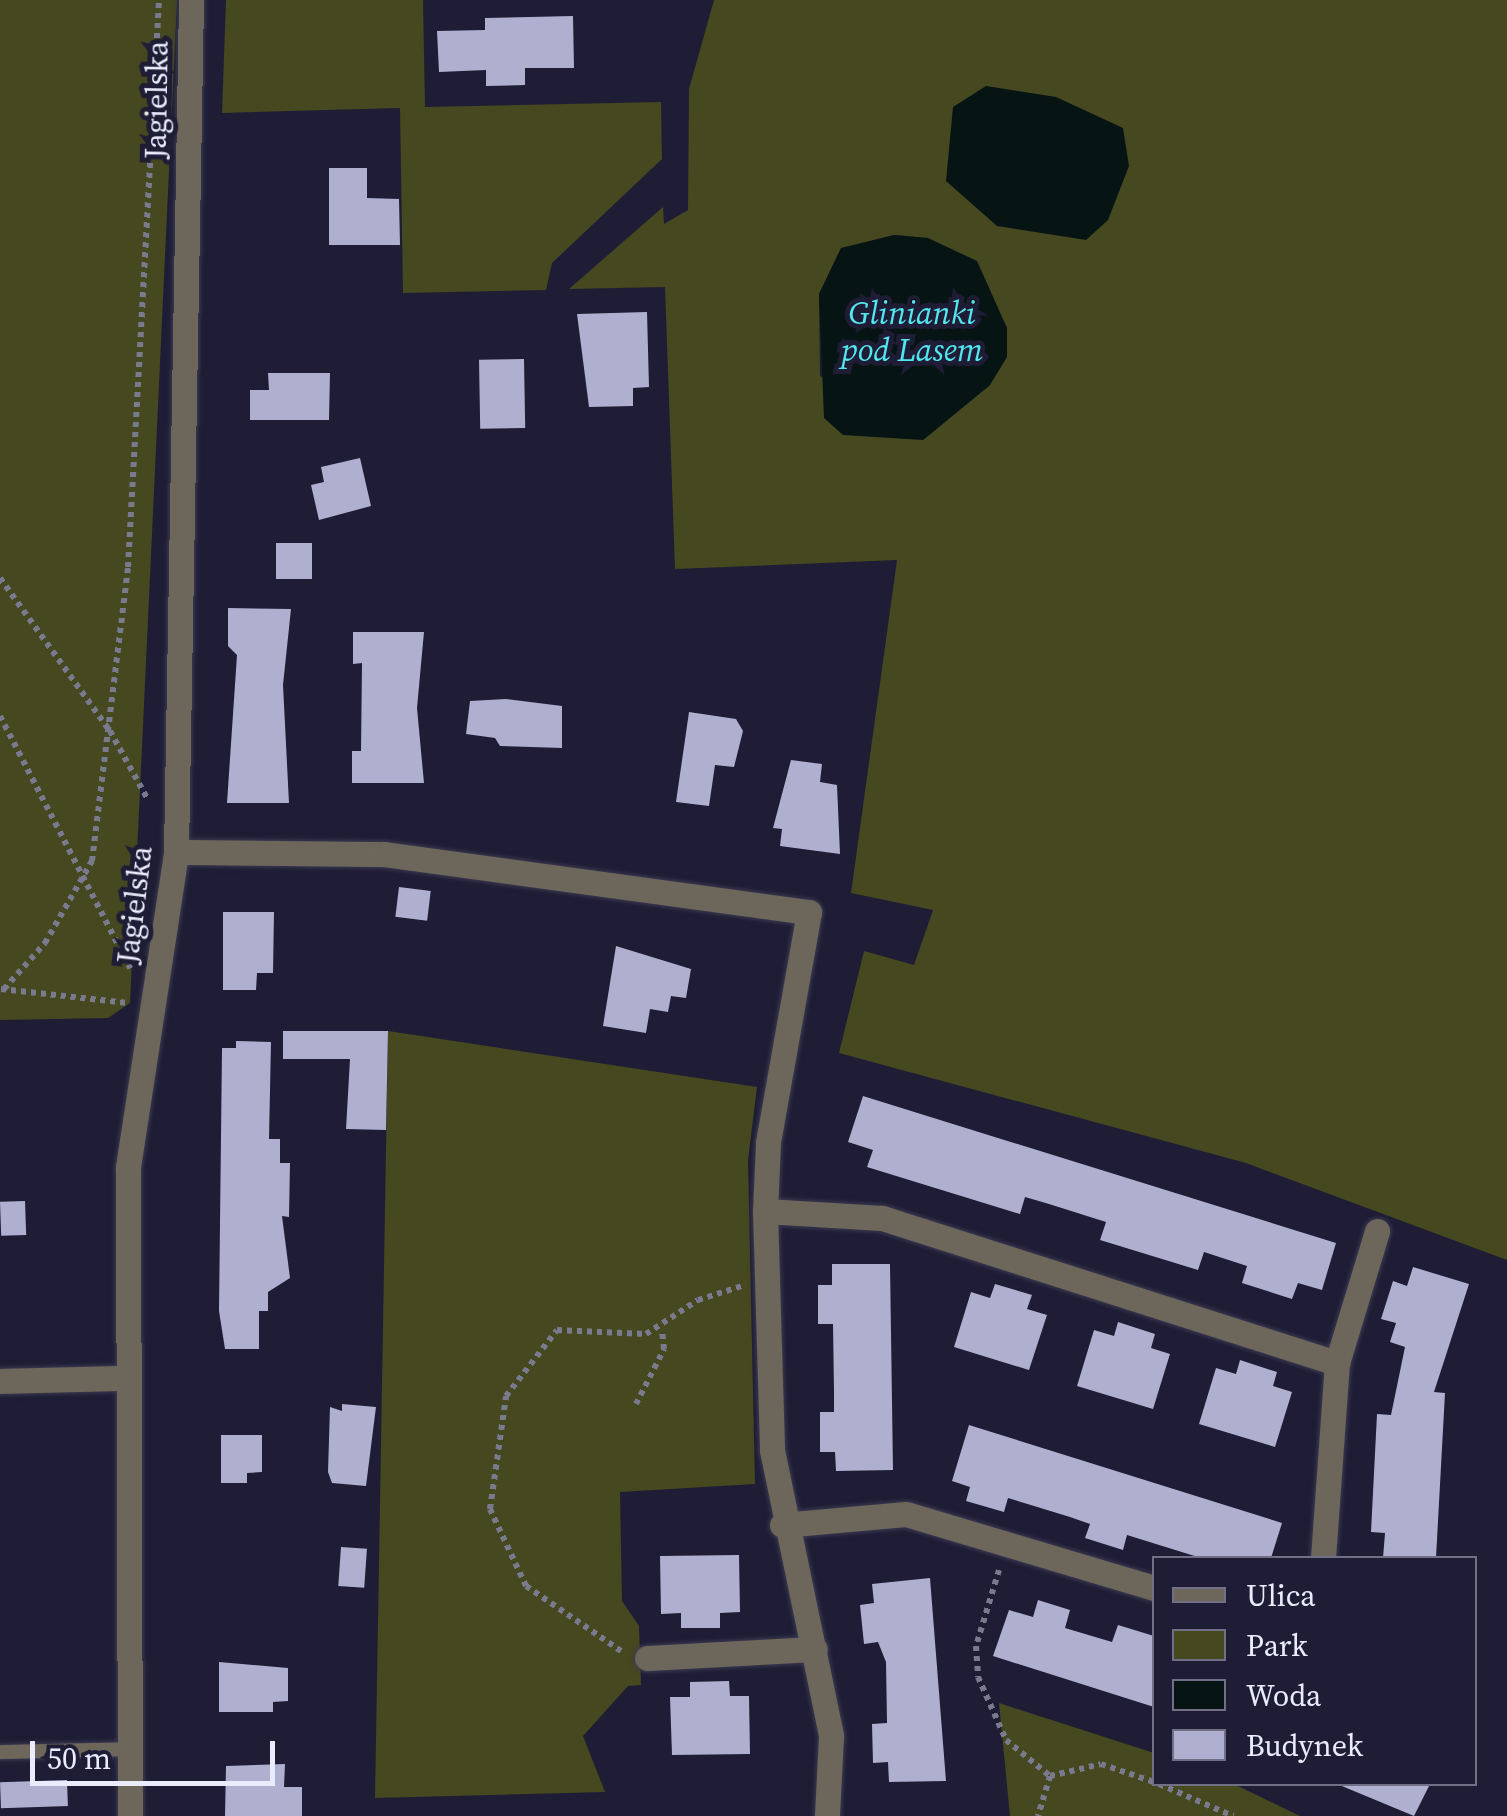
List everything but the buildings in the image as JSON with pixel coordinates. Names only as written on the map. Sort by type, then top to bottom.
[{"type":"street","name":"Jagielska","points":[[130,1816],[127,1378],[131,1118],[153,1009],[176,852],[192,0]]},
{"type":"street","points":[[176,852],[384,854],[809,912],[768,1144],[765,1211],[782,1525],[832,1736],[827,1816]]},
{"type":"street","points":[[765,1211],[882,1218],[1337,1363]]},
{"type":"street","points":[[1323,1556],[1337,1363],[1377,1231]]},
{"type":"street","points":[[0,1381],[127,1378]]},
{"type":"street","points":[[782,1525],[906,1514],[1152,1587]]},
{"type":"street","points":[[647,1658],[814,1649]]},
{"type":"lane","points":[[0,1752],[130,1749]]},
{"type":"path","points":[[2,989],[45,943],[92,861],[128,568],[159,0]]},
{"type":"path","points":[[0,578],[110,731],[176,852]]},
{"type":"path","points":[[0,716],[80,882],[153,1009]]},
{"type":"path","points":[[2,989],[153,1009]]},
{"type":"path","points":[[647,1658],[612,1647],[526,1586],[490,1509],[506,1396],[558,1330],[626,1337],[662,1329],[718,1290],[768,1287]]},
{"type":"path","points":[[636,1404],[664,1349],[662,1329]]},
{"type":"path","points":[[1007,1542],[976,1646],[978,1677],[1006,1740],[1050,1776]]},
{"type":"path","points":[[1050,1776],[1101,1764],[1152,1780]]},
{"type":"path","points":[[1038,1816],[1050,1776]]},
{"type":"path","points":[[1166,1786],[1232,1816]]},
{"type":"green space","points":[[0,0],[177,0],[130,1003],[108,1018],[0,1020]]},
{"type":"green space","points":[[226,0],[423,0],[425,107],[661,102],[662,159],[552,263],[546,290],[403,293],[400,108],[222,113]]},
{"type":"green space","points":[[714,0],[1507,0],[1507,1260],[1246,1163],[839,1053],[864,951],[914,965],[933,910],[851,893],[897,560],[675,569],[665,287],[569,289],[663,207],[664,224],[688,210],[689,89]],"holes":[[[894,235],[928,238],[990,385],[923,440],[820,376],[819,294],[841,249]]]},
{"type":"green space","points":[[388,1031],[757,1087],[748,1160],[755,1484],[620,1492],[622,1601],[639,1626],[641,1685],[628,1686],[583,1736],[605,1792],[375,1798]]},
{"type":"green space","points":[[999,1703],[1152,1752],[1152,1786],[1238,1786],[1300,1816],[1010,1816]]},
{"type":"water","name":"Glinianki pod Lasem","points":[[986,86],[1056,97],[1123,128],[1129,166],[1108,220],[1086,240],[997,226],[946,181],[953,107]]},
{"type":"water","name":"Glinianki pod Lasem","points":[[894,235],[928,238],[977,261],[1007,328],[1007,357],[990,385],[923,440],[843,435],[824,418],[819,294],[841,248]]}]
